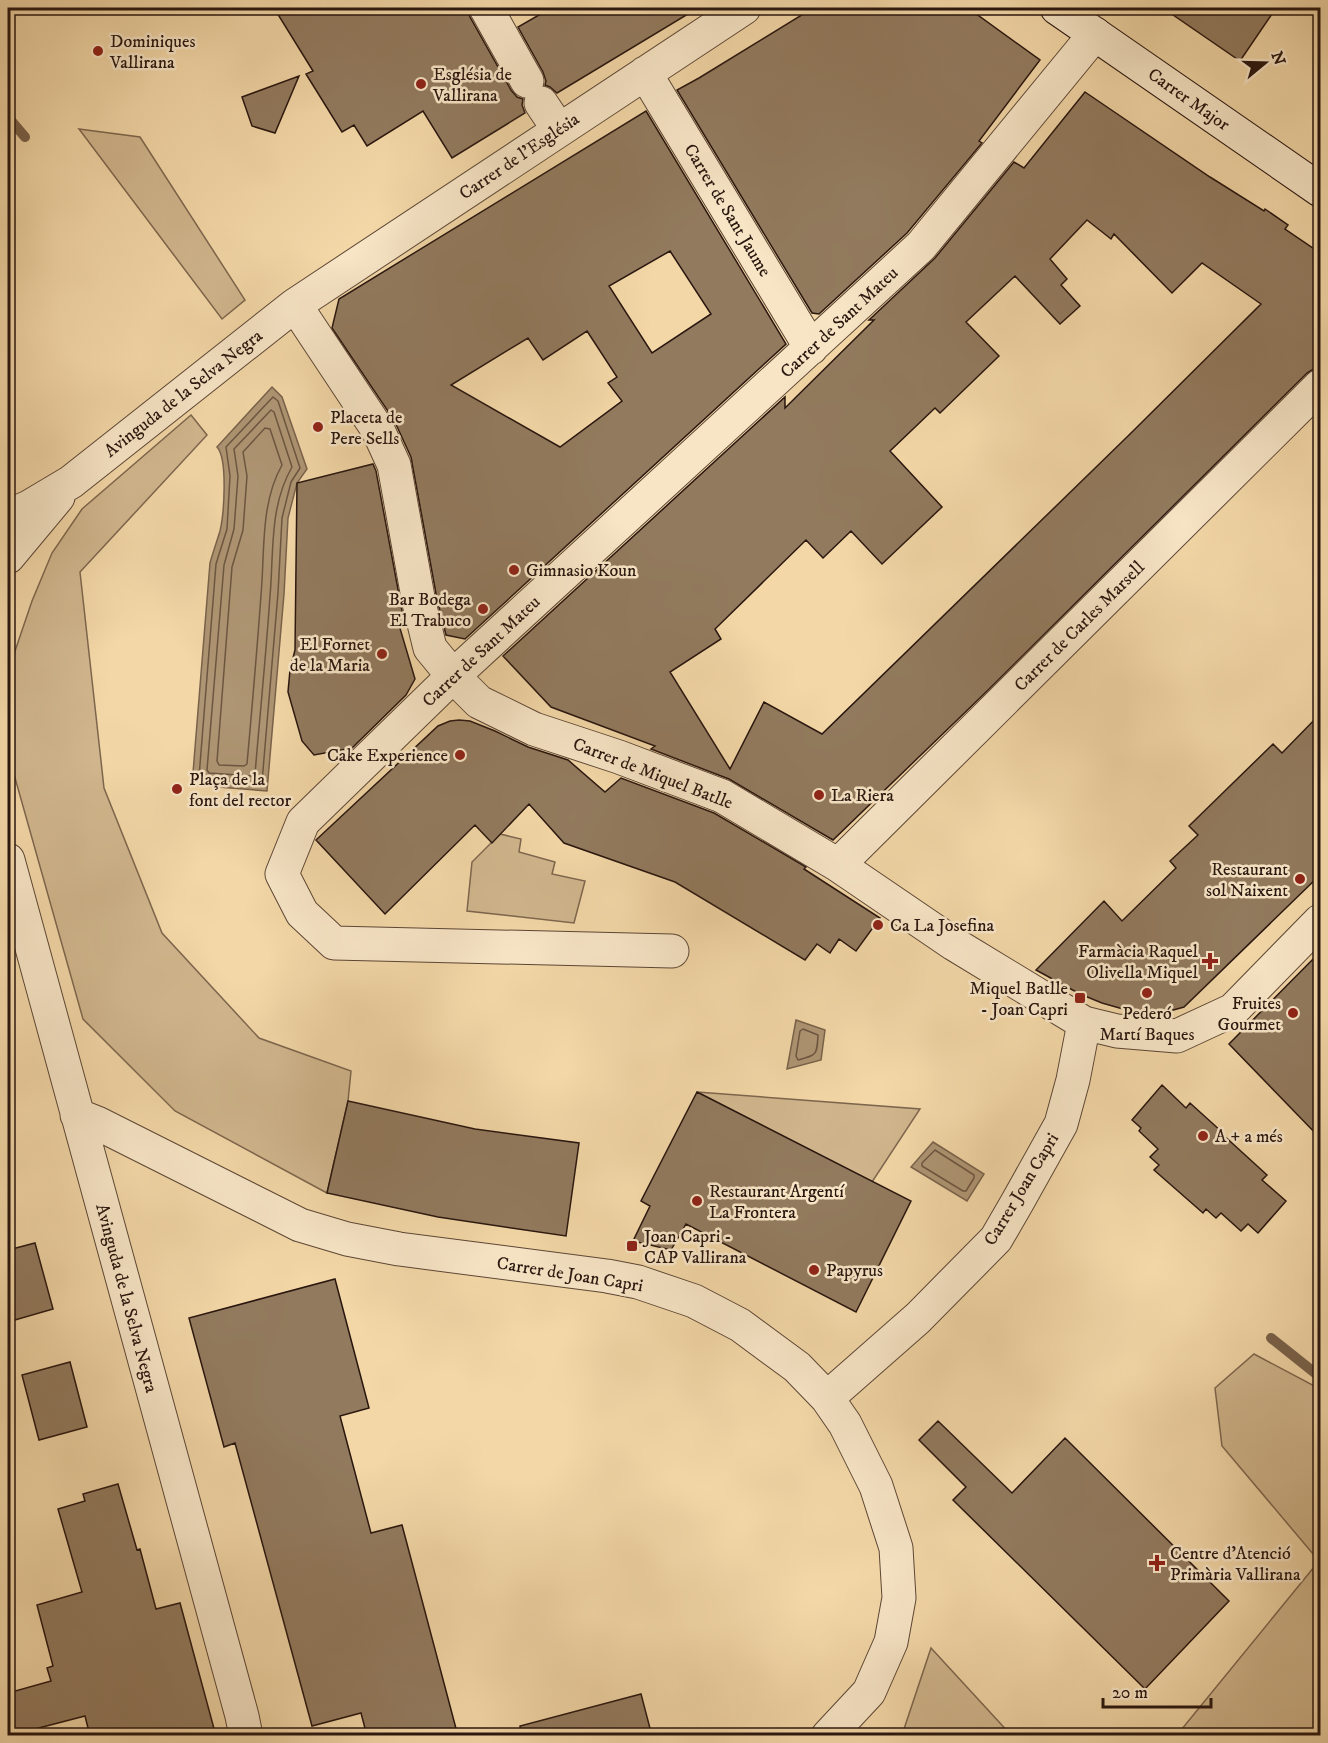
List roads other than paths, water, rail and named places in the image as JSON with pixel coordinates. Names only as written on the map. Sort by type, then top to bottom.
[{"type":"street","points":[[486,8],[534,92],[559,130]]},
{"type":"street","name":"Carrer de l'Església","points":[[295,305],[744,8]]},
{"type":"street","name":"Carrer Major","points":[[1057,8],[1320,190]]},
{"type":"street","name":"Carrer de Sant Mateu","points":[[672,951],[334,943],[302,913],[282,874],[303,822],[453,676],[921,246],[1095,34]]},
{"type":"street","name":"Carrer de Sant Jaume","points":[[645,73],[811,348]]},
{"type":"street","name":"Avinguda de la Selva Negra","points":[[8,516],[29,507],[71,482],[295,305]]},
{"type":"street","name":"Carrer de Miquel Batlle","points":[[295,305],[378,430],[394,465],[402,517],[430,648],[479,702],[534,729],[619,757],[722,796],[838,865],[954,944],[1084,1023],[1117,1031],[1177,1036],[1233,1010],[1320,921]]},
{"type":"street","name":"Carrer de Carles Marsell","points":[[838,865],[1320,386]]},
{"type":"street","name":"Avinguda de la Selva Negra","points":[[8,557],[71,482]]},
{"type":"street","name":"Avinguda de la Selva Negra","points":[[8,860],[243,1716],[246,1736]]},
{"type":"street","name":"Carrer Joan Capri","points":[[827,1398],[918,1318],[996,1239],[1060,1124],[1073,1080],[1084,1023]]},
{"type":"street","name":"Carrer de Joan Capri","points":[[77,1115],[300,1225],[347,1239],[399,1249],[638,1282],[694,1301],[740,1325],[797,1367],[827,1398],[844,1424],[876,1486],[896,1548],[899,1598],[891,1642],[869,1692],[828,1736]]},
{"type":"water","points":[[272,387],[282,397],[307,469],[297,483],[288,518],[284,594],[267,791],[192,785],[210,563],[220,531],[224,500],[223,463],[217,447]]},
{"type":"water","points":[[796,1020],[825,1030],[821,1060],[787,1069]]},
{"type":"water","points":[[933,1142],[984,1174],[967,1201],[911,1167]]},
{"type":"waterway","points":[[8,117],[25,137]]},
{"type":"waterway","points":[[1271,1338],[1320,1377]]},
{"type":"place","name":"Dominiques Vallirana","points":[[98,51]]},
{"type":"place","name":"Església de Vallirana","points":[[421,84]]},
{"type":"place","name":"Placeta de Pere Sells","points":[[318,427]]},
{"type":"place","name":"Gimnasio Koun","points":[[514,570]]},
{"type":"place","name":"Bar Bodega El Trabuco","points":[[483,609]]},
{"type":"place","name":"El Fornet de la Maria","points":[[382,654]]},
{"type":"place","name":"Cake Experience","points":[[460,755]]},
{"type":"place","name":"Plaça de la font del rector","points":[[177,789]]},
{"type":"place","name":"La Riera","points":[[819,795]]},
{"type":"place","name":"Restaurant sol Naixent","points":[[1300,879]]},
{"type":"place","name":"Ca La Josefina","points":[[878,925]]},
{"type":"place","name":"Farmàcia Raquel Olivella Miquel","points":[[1210,961]]},
{"type":"place","name":"Pederó Martí Baques","points":[[1147,993]]},
{"type":"place","name":"Miquel Batlle - Joan Capri","points":[[1080,998]]},
{"type":"place","name":"Fruites Gourmet","points":[[1293,1013]]},
{"type":"place","name":"A + a més","points":[[1203,1136]]},
{"type":"place","name":"Restaurant Argentí La Frontera","points":[[697,1201]]},
{"type":"place","name":"Joan Capri - CAP Vallirana","points":[[632,1246]]},
{"type":"place","name":"Papyrus","points":[[814,1270]]},
{"type":"place","name":"Centre d'Atenció Primària Vallirana","points":[[1157,1563]]}]
